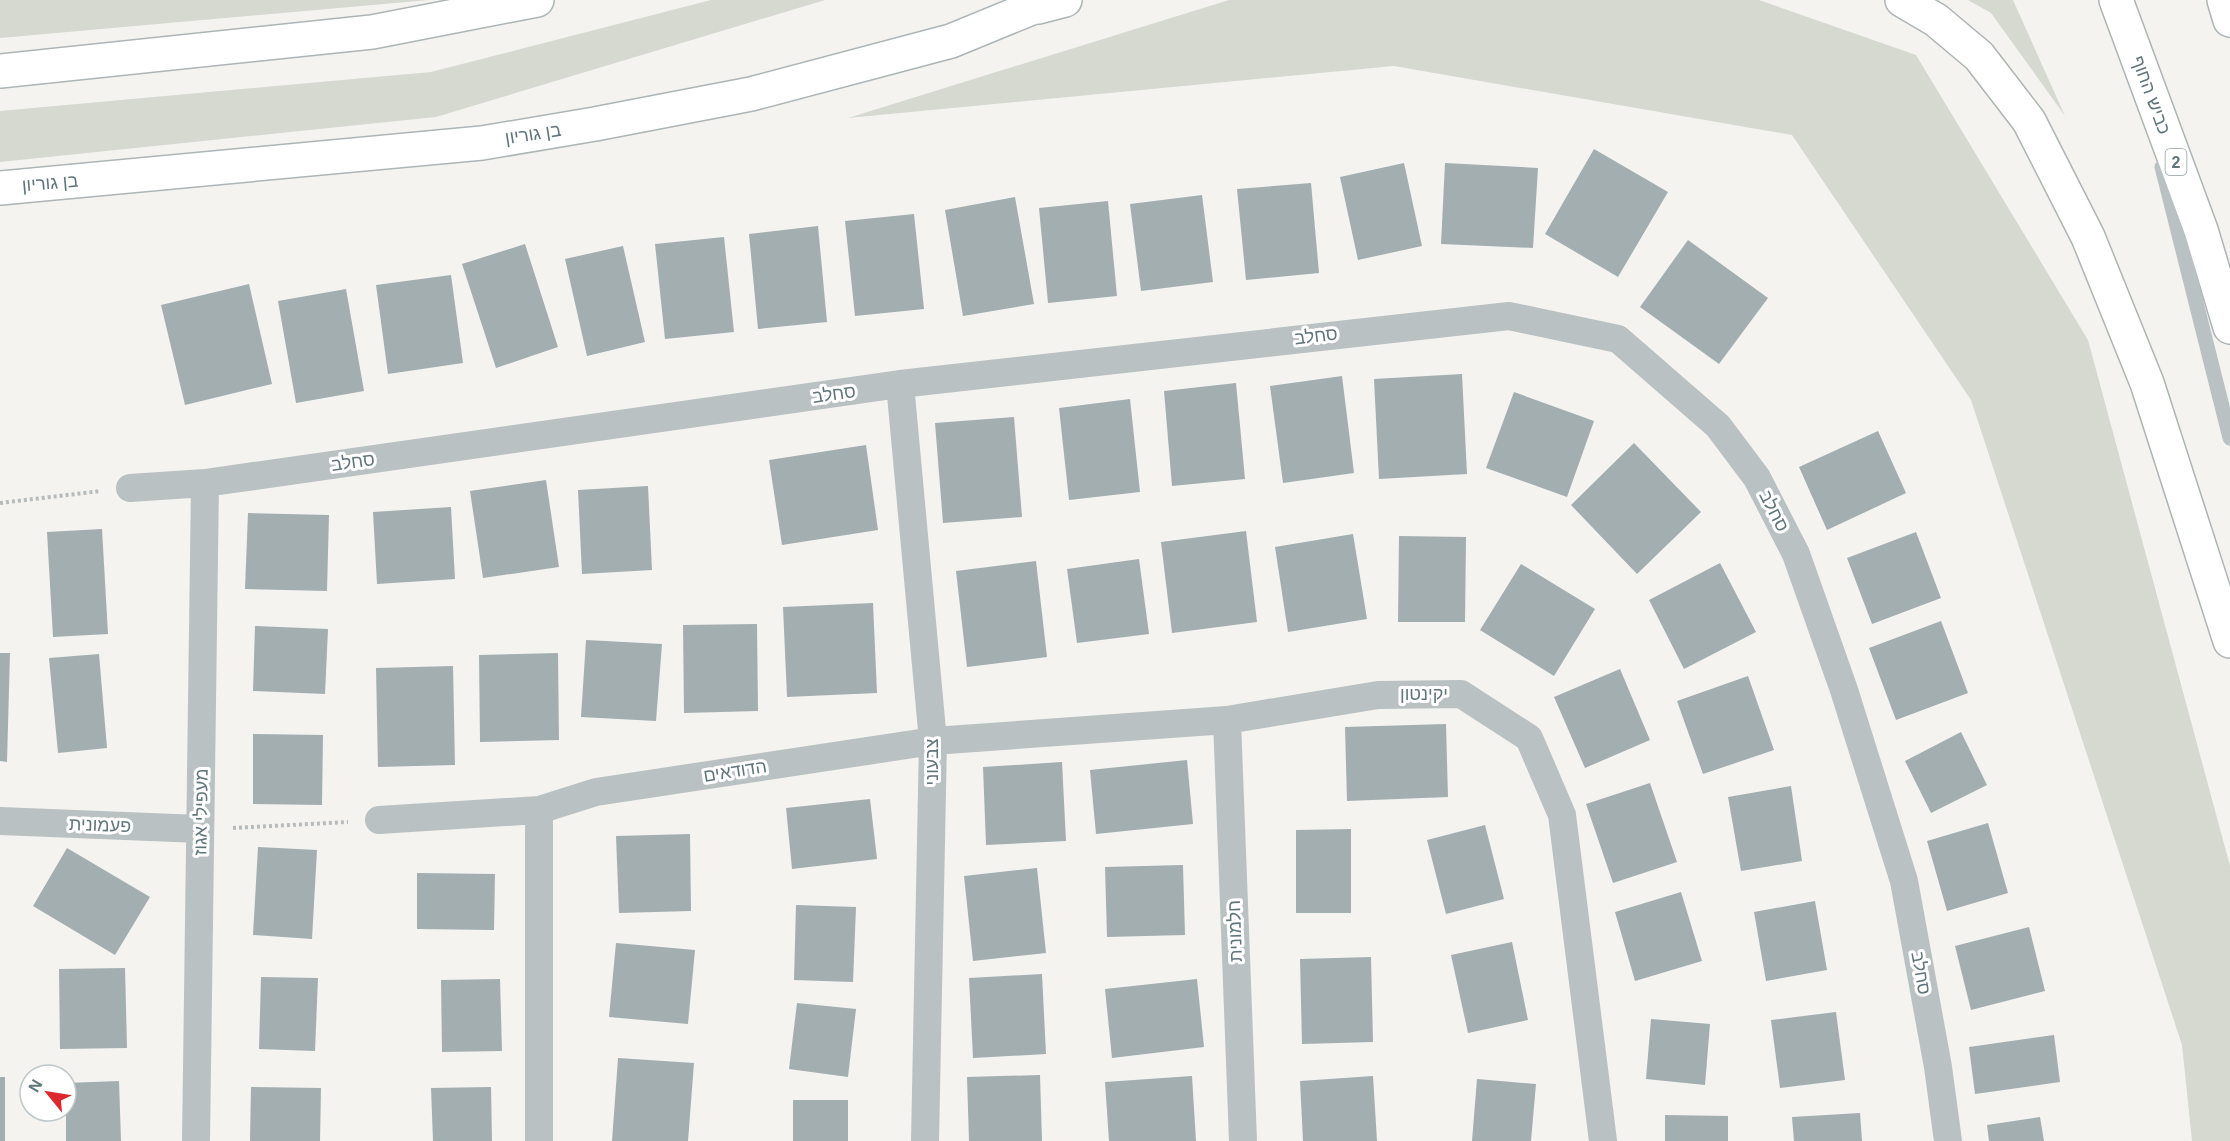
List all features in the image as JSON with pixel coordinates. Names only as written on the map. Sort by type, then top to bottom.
[{"type":"main road","points":[[0,71],[372,32],[537,0]]},
{"type":"main road","points":[[1902,0],[1936,20],[1978,56],[2029,121],[2088,237],[2147,383],[2230,641]]},
{"type":"main road","name":"כביש החוף","points":[[2116,0],[2201,230],[2230,327]]},
{"type":"main road","points":[[2224,0],[2230,20]]},
{"type":"main road","name":"בן גוריון","points":[[0,188],[482,143],[595,124],[751,94],[940,44],[1051,2]]},
{"type":"street","name":"סחלב","points":[[130,488],[205,483],[900,384],[1509,316],[1618,339],[1718,426],[1757,478],[1796,554],[1844,690],[1904,881],[1948,1141]]},
{"type":"street","name":"צבעוני","points":[[900,384],[933,741],[926,1141]]},
{"type":"street","name":"מעפילי אגוז","points":[[196,1141],[205,483]]},
{"type":"street","name":"יקינטון","points":[[933,741],[1227,720],[1378,695],[1461,694],[1529,738],[1562,815],[1603,1141]]},
{"type":"street","name":"חלמונית","points":[[1227,720],[1243,1141]]},
{"type":"street","name":"הדודאים","points":[[379,820],[539,810],[596,792],[933,741]]},
{"type":"street","points":[[538,1141],[539,810]]},
{"type":"street","name":"פעמונית","points":[[0,821],[200,829]]},
{"type":"lane","points":[[2131,42],[2230,438]]},
{"type":"path","points":[[0,503],[130,488]]},
{"type":"path","points":[[200,829],[379,820]]},
{"type":"shaded area","points":[[0,0],[429,0],[0,38]]},
{"type":"shaded area","points":[[711,0],[825,0],[436,117],[0,162],[0,111],[431,72]]},
{"type":"shaded area","points":[[1229,0],[1759,0],[1916,55],[2088,340],[2230,866],[2230,1141],[2192,1141],[2182,1045],[1971,400],[1792,135],[1394,66],[848,118]]},
{"type":"shaded area","points":[[1968,0],[2013,0],[2065,116],[1991,13]]},
{"type":"building","points":[[1594,149],[1668,192],[1618,277],[1545,234]]},
{"type":"building","points":[[1404,163],[1422,246],[1358,260],[1340,177]]},
{"type":"building","points":[[1445,163],[1538,168],[1533,248],[1441,244]]},
{"type":"building","points":[[1311,183],[1319,273],[1246,280],[1237,189]]},
{"type":"building","points":[[1202,195],[1213,282],[1141,291],[1130,204]]},
{"type":"building","points":[[1015,197],[1034,304],[963,316],[945,210]]},
{"type":"building","points":[[1108,201],[1117,296],[1048,303],[1039,208]]},
{"type":"building","points":[[914,214],[924,309],[855,316],[845,221]]},
{"type":"building","points":[[818,226],[827,322],[758,329],[749,234]]},
{"type":"building","points":[[724,237],[734,332],[665,339],[655,244]]},
{"type":"building","points":[[1688,240],[1768,298],[1719,364],[1640,307]]},
{"type":"building","points":[[525,244],[558,347],[496,368],[462,264]]},
{"type":"building","points":[[623,246],[645,342],[587,356],[565,259]]},
{"type":"building","points":[[451,275],[463,363],[388,374],[376,285]]},
{"type":"building","points":[[249,284],[272,384],[185,405],[161,305]]},
{"type":"building","points":[[346,289],[364,391],[296,403],[278,301]]},
{"type":"building","points":[[1462,374],[1467,474],[1379,479],[1374,379]]},
{"type":"building","points":[[1342,376],[1354,473],[1283,483],[1270,386]]},
{"type":"building","points":[[1236,383],[1245,479],[1172,486],[1164,391]]},
{"type":"building","points":[[1514,392],[1594,421],[1567,497],[1486,468]]},
{"type":"building","points":[[1130,399],[1140,492],[1069,500],[1059,408]]},
{"type":"building","points":[[1014,417],[1022,517],[943,523],[935,423]]},
{"type":"building","points":[[1878,431],[1906,493],[1827,530],[1799,467]]},
{"type":"building","points":[[1634,443],[1701,512],[1637,574],[1571,505]]},
{"type":"building","points":[[866,445],[878,530],[782,545],[769,460]]},
{"type":"building","points":[[546,480],[559,567],[483,578],[470,491]]},
{"type":"building","points":[[648,486],[652,570],[582,574],[578,490]]},
{"type":"building","points":[[451,507],[455,579],[377,584],[373,512]]},
{"type":"building","points":[[248,513],[329,515],[327,591],[245,589]]},
{"type":"building","points":[[102,529],[108,634],[53,637],[47,532]]},
{"type":"building","points":[[1246,531],[1257,622],[1172,633],[1161,542]]},
{"type":"building","points":[[1916,532],[1941,598],[1872,624],[1847,558]]},
{"type":"building","points":[[1353,534],[1367,619],[1288,632],[1275,547]]},
{"type":"building","points":[[1399,536],[1466,537],[1465,622],[1398,622]]},
{"type":"building","points":[[1139,559],[1149,634],[1077,643],[1067,569]]},
{"type":"building","points":[[1036,561],[1047,657],[967,667],[956,571]]},
{"type":"building","points":[[1720,563],[1756,632],[1684,669],[1649,600]]},
{"type":"building","points":[[1521,564],[1595,609],[1554,676],[1480,630]]},
{"type":"building","points":[[873,603],[877,693],[787,697],[783,607]]},
{"type":"building","points":[[1941,621],[1968,693],[1896,720],[1869,648]]},
{"type":"building","points":[[757,624],[758,711],[684,713],[683,625]]},
{"type":"building","points":[[255,626],[328,629],[325,694],[253,691]]},
{"type":"building","points":[[586,640],[662,644],[656,721],[581,717]]},
{"type":"building","points":[[0,653],[10,653],[7,762],[0,761]]},
{"type":"building","points":[[558,653],[559,740],[480,742],[479,655]]},
{"type":"building","points":[[99,654],[107,748],[58,753],[49,658]]},
{"type":"building","points":[[453,666],[455,765],[378,767],[376,668]]},
{"type":"building","points":[[1620,669],[1650,740],[1585,768],[1554,697]]},
{"type":"building","points":[[1748,676],[1774,750],[1703,774],[1677,701]]},
{"type":"building","points":[[1446,724],[1448,797],[1347,801],[1345,727]]},
{"type":"building","points":[[1961,732],[1987,785],[1931,813],[1905,761]]},
{"type":"building","points":[[253,734],[323,735],[322,805],[253,804]]},
{"type":"building","points":[[1187,760],[1193,824],[1096,834],[1090,770]]},
{"type":"building","points":[[1062,762],[1066,841],[986,845],[983,767]]},
{"type":"building","points":[[1650,783],[1677,862],[1613,883],[1586,804]]},
{"type":"building","points":[[1791,786],[1802,861],[1741,871],[1728,797]]},
{"type":"building","points":[[870,799],[877,859],[792,869],[786,808]]},
{"type":"building","points":[[1988,823],[2008,893],[1947,911],[1927,841]]},
{"type":"building","points":[[1485,825],[1504,899],[1446,914],[1427,840]]},
{"type":"building","points":[[1351,829],[1351,913],[1296,913],[1296,830]]},
{"type":"building","points":[[690,834],[691,911],[619,913],[616,836]]},
{"type":"building","points":[[258,847],[317,850],[312,939],[253,935]]},
{"type":"building","points":[[67,848],[150,897],[115,955],[33,906]]},
{"type":"building","points":[[1183,865],[1185,935],[1107,937],[1105,867]]},
{"type":"building","points":[[1037,868],[1046,953],[973,961],[964,876]]},
{"type":"building","points":[[417,873],[495,874],[494,930],[417,929]]},
{"type":"building","points":[[1681,892],[1702,961],[1635,981],[1615,912]]},
{"type":"building","points":[[1815,901],[1827,970],[1766,981],[1754,912]]},
{"type":"building","points":[[796,905],[856,907],[853,982],[794,980]]},
{"type":"building","points":[[2029,927],[2045,991],[1971,1010],[1955,946]]},
{"type":"building","points":[[1512,942],[1528,1020],[1468,1033],[1451,955]]},
{"type":"building","points":[[616,943],[695,950],[688,1024],[609,1017]]},
{"type":"building","points":[[1371,957],[1373,1042],[1302,1044],[1300,959]]},
{"type":"building","points":[[125,968],[127,1048],[60,1049],[59,969]]},
{"type":"building","points":[[1042,974],[1046,1054],[973,1058],[969,978]]},
{"type":"building","points":[[261,977],[318,978],[315,1051],[259,1049]]},
{"type":"building","points":[[500,979],[502,1051],[442,1052],[441,980]]},
{"type":"building","points":[[1197,979],[1204,1047],[1112,1058],[1105,989]]},
{"type":"building","points":[[797,1003],[856,1009],[848,1077],[789,1069]]},
{"type":"building","points":[[1836,1012],[1845,1080],[1780,1088],[1771,1020]]},
{"type":"building","points":[[1651,1019],[1710,1024],[1705,1085],[1646,1079]]},
{"type":"building","points":[[2054,1035],[2060,1082],[1975,1094],[1969,1047]]},
{"type":"building","points":[[618,1058],[694,1063],[688,1141],[612,1141]]},
{"type":"building","points":[[1040,1075],[1042,1141],[969,1141],[967,1077]]},
{"type":"building","points":[[1192,1076],[1196,1141],[1109,1141],[1105,1082]]},
{"type":"building","points":[[1373,1076],[1377,1141],[1303,1141],[1300,1081]]},
{"type":"building","points":[[0,1077],[5,1077],[5,1141],[0,1141]]},
{"type":"building","points":[[1477,1079],[1536,1084],[1531,1141],[1472,1141]]},
{"type":"building","points":[[119,1081],[121,1141],[66,1141],[66,1123],[78,1123],[78,1083]]},
{"type":"building","points":[[251,1087],[321,1088],[320,1141],[250,1141]]},
{"type":"building","points":[[491,1087],[492,1141],[433,1141],[431,1088]]},
{"type":"building","points":[[793,1100],[848,1100],[848,1141],[793,1141]]},
{"type":"building","points":[[1860,1113],[1862,1141],[1794,1141],[1792,1117]]},
{"type":"building","points":[[1665,1115],[1728,1116],[1728,1141],[1665,1141]]},
{"type":"building","points":[[2040,1117],[2044,1141],[1989,1141],[1987,1125]]}]
